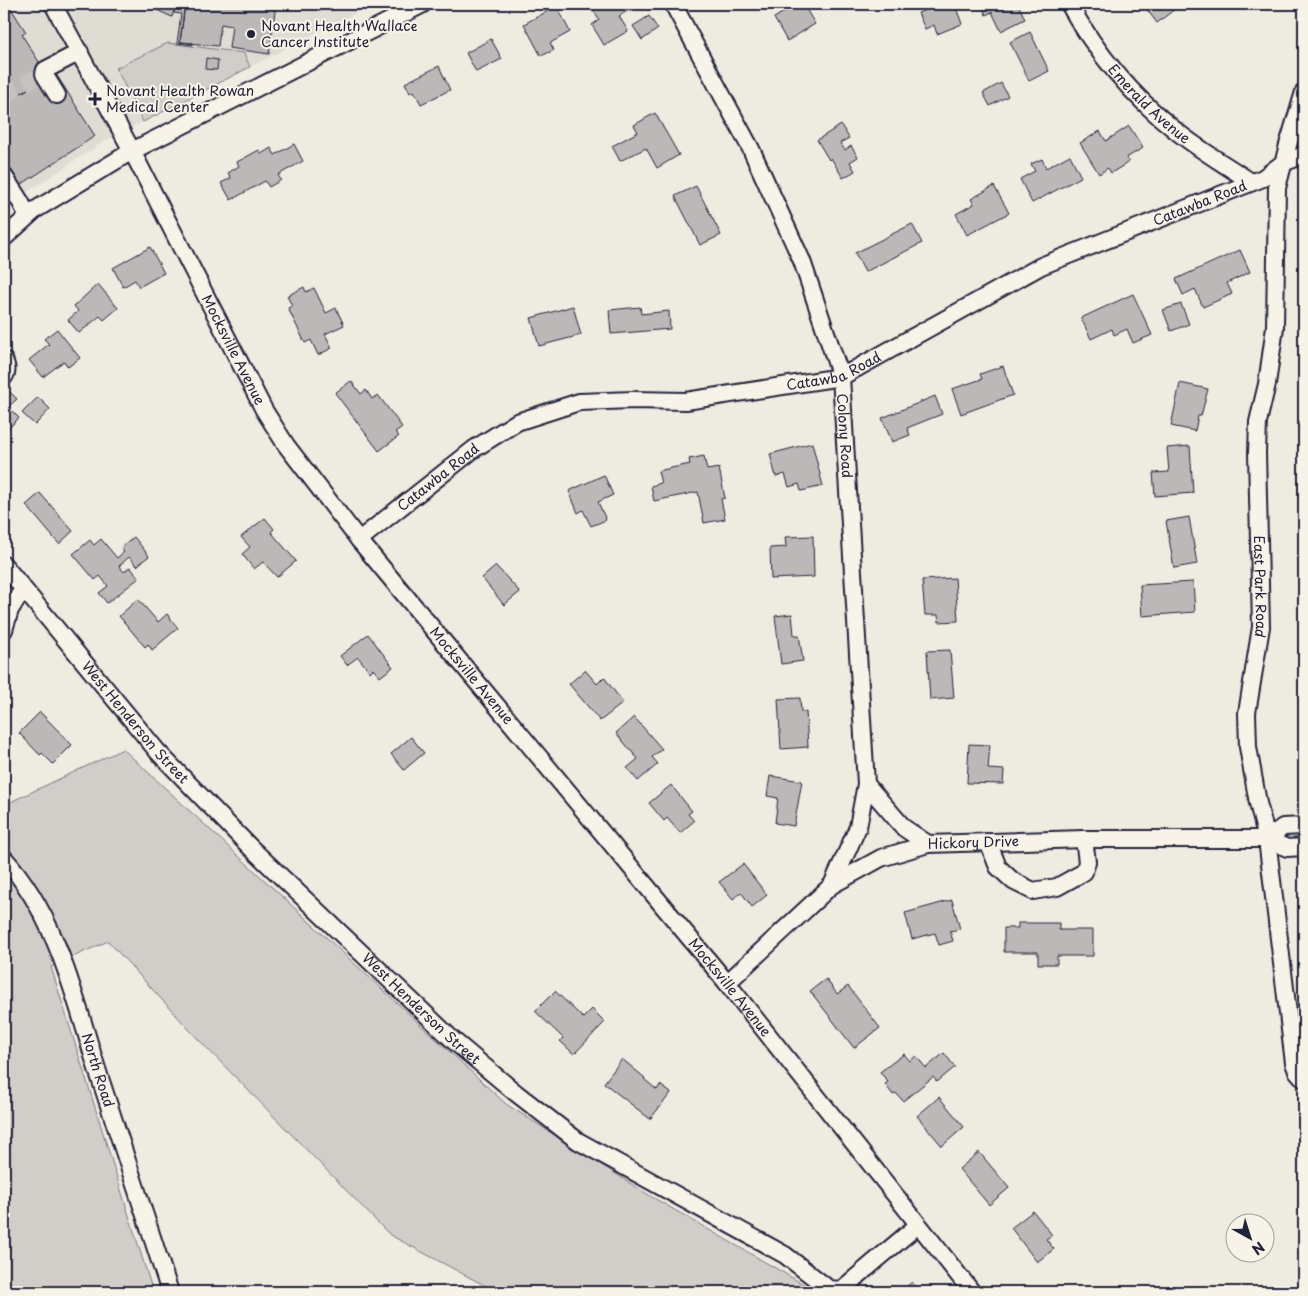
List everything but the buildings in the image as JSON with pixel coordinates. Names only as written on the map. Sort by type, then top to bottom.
[{"type":"street","name":"Mocksville Avenue","points":[[53,4],[132,150],[264,410],[286,445],[360,540],[727,983],[972,1292]]},
{"type":"street","points":[[4,238],[35,210],[132,150],[423,4]]},
{"type":"street","name":"Colony Road","points":[[673,4],[751,149],[798,252],[841,377],[866,784],[858,827],[832,885]]},
{"type":"street","name":"Emerald Avenue","points":[[1069,4],[1078,20],[1135,94],[1175,130],[1251,182]]},
{"type":"street","points":[[57,94],[40,76],[44,70],[80,52]]},
{"type":"street","name":"East Park Road","points":[[1304,92],[1277,188],[1275,327],[1258,430],[1257,453],[1261,627],[1247,713],[1248,747],[1258,803],[1267,839],[1294,1063],[1297,1071],[1304,1079]]},
{"type":"street","name":"Catawba Road","points":[[360,540],[474,448],[517,422],[579,402],[686,401],[841,377],[1041,266],[1263,178],[1283,163],[1304,155]]},
{"type":"street","points":[[4,176],[28,216]]},
{"type":"street","points":[[4,360],[6,373],[4,376]]},
{"type":"street","name":"West Henderson Street","points":[[4,565],[158,752],[250,847],[454,1041],[516,1093],[578,1141],[785,1255],[829,1289],[841,1290],[918,1225]]},
{"type":"street","points":[[4,630],[10,610],[23,589]]},
{"type":"street","points":[[866,784],[904,828],[928,844]]},
{"type":"street","points":[[1267,839],[1283,827],[1304,826]]},
{"type":"street","points":[[988,842],[998,867],[1013,881],[1033,891],[1056,886],[1084,872],[1087,862],[1084,838]]},
{"type":"street","name":"Hickory Drive","points":[[727,983],[832,885],[881,858],[928,844],[1084,838],[1267,839],[1287,848],[1304,847]]},
{"type":"street","name":"North Road","points":[[4,858],[19,876],[35,901],[63,964],[170,1292]]},
{"type":"shaded area","name":"Novant Health Rowan Medical Center","points":[[4,4],[363,4],[365,8],[103,142],[4,207]]},
{"type":"shaded area","points":[[168,43],[244,53],[250,67],[143,122],[116,68]]},
{"type":"shaded area","points":[[123,749],[506,1104],[652,1197],[817,1292],[497,1292],[390,1235],[197,1038],[108,941],[51,967],[153,1292],[4,1292],[4,805]]},
{"type":"tunnel","points":[[4,96],[36,77]]},
{"type":"place","name":"Novant Health Wallace Cancer Institute","points":[[251,34]]},
{"type":"place","name":"Novant Health Rowan Medical Center","points":[[95,99]]}]
